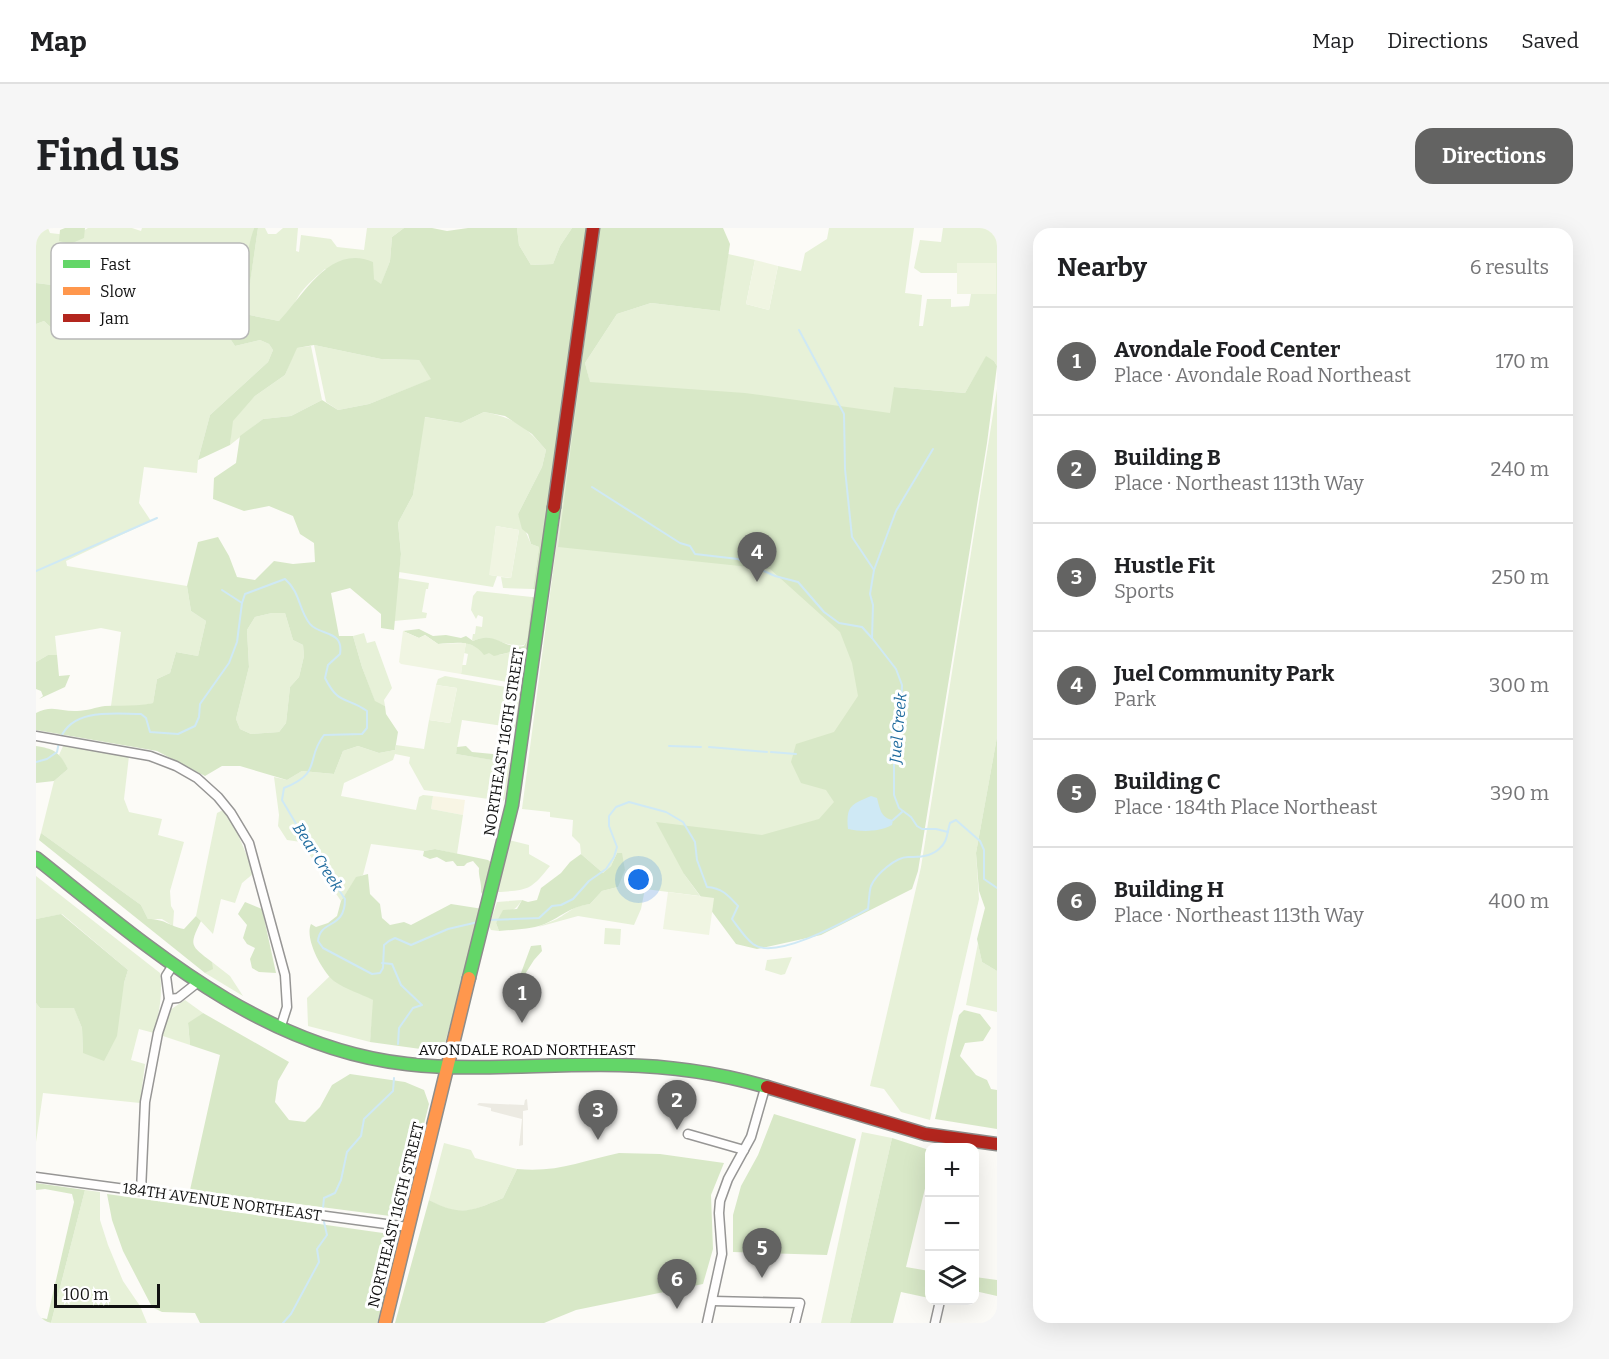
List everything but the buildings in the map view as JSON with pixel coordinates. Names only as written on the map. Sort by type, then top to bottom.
[{"type":"street","name":"NORTHEAST 116TH STREET","points":[[385,1323],[512,805],[593,228]]},
{"type":"street","points":[[36,736],[133,752],[175,765],[211,789],[231,813],[249,843],[285,975],[287,1007],[280,1029]]},
{"type":"street","name":"AVONDALE ROAD NORTHEAST","points":[[36,858],[196,983],[232,1005],[280,1029],[357,1056],[405,1064],[447,1066],[629,1065],[693,1071],[765,1088],[923,1133],[997,1144]]},
{"type":"street","points":[[141,1191],[145,1102],[158,1033],[169,999],[166,976],[173,965]]},
{"type":"street","points":[[169,999],[178,998],[196,983]]},
{"type":"street","points":[[707,1323],[722,1254],[720,1201],[728,1179],[755,1126],[765,1088]]},
{"type":"street","points":[[688,1134],[744,1150]]},
{"type":"street","name":"184TH AVENUE NORTHEAST","points":[[36,1176],[408,1227]]},
{"type":"street","points":[[713,1301],[800,1303],[795,1323]]},
{"type":"street","points":[[935,1323],[939,1305]]},
{"type":"shaded area","points":[[433,796],[465,800],[463,815],[431,809]]},
{"type":"shaded area","points":[[527,1099],[528,1110],[523,1111],[523,1145],[519,1146],[522,1119],[477,1105],[479,1103],[524,1105]]},
{"type":"green space","points":[[36,228],[48,228],[50,233],[75,236],[88,228],[132,228],[141,231],[142,228],[254,228],[249,253],[249,243],[51,243],[51,285],[36,283]]},
{"type":"green space","points":[[85,228],[84,238],[72,243],[59,241],[60,230]]},
{"type":"green space","points":[[254,228],[258,228],[249,290],[249,249]]},
{"type":"green space","points":[[258,228],[265,228],[268,234],[276,234],[283,228],[298,228],[296,251],[299,252],[301,235],[331,239],[337,247],[364,250],[367,228],[404,228],[392,237],[390,261],[381,285],[374,279],[325,269],[299,295],[291,316],[279,321],[249,315],[249,289]]},
{"type":"green space","points":[[404,228],[432,228],[447,231],[468,228],[517,228],[519,245],[531,265],[553,264],[560,246],[572,228],[588,228],[538,590],[533,589],[539,547],[531,544],[528,534],[522,529],[518,514],[542,467],[546,450],[532,434],[505,416],[484,412],[461,423],[425,417],[413,495],[398,523],[401,554],[394,630],[381,628],[381,614],[350,588],[331,593],[339,636],[353,636],[375,701],[385,706],[386,714],[398,732],[395,750],[379,753],[358,746],[343,751],[334,774],[302,771],[287,780],[240,766],[222,766],[205,776],[157,751],[36,730],[36,713],[42,710],[81,711],[105,706],[153,703],[157,679],[170,673],[176,652],[198,656],[206,621],[191,611],[187,586],[198,542],[218,537],[237,577],[255,580],[274,561],[293,564],[315,562],[314,543],[300,534],[293,516],[269,506],[244,511],[213,499],[214,478],[236,463],[240,436],[263,419],[291,416],[322,400],[338,410],[369,404],[431,379],[419,360],[381,359],[314,345],[297,348],[285,375],[255,396],[233,421],[230,445],[198,460],[210,415],[268,362],[273,350],[269,344],[260,340],[235,346],[230,339],[249,339],[249,315],[279,321],[319,275],[344,260],[358,258],[373,262],[374,279],[381,284],[390,261],[392,237]],"holes":[[[285,613],[293,640],[303,645],[304,656],[299,677],[290,687],[286,723],[279,732],[251,734],[240,729],[236,719],[249,667],[247,630],[255,617]]]},
{"type":"green space","points":[[517,228],[572,228],[560,246],[553,264],[531,265],[519,245]]},
{"type":"green space","points":[[599,228],[723,228],[730,244],[720,311],[651,303],[617,314],[585,363],[590,382],[745,393],[890,413],[894,387],[965,393],[986,356],[997,366],[987,443],[918,871],[912,889],[821,935],[757,949],[736,944],[684,874],[656,822],[762,835],[819,819],[834,802],[826,790],[801,783],[791,762],[796,744],[834,732],[858,696],[852,663],[840,632],[770,569],[558,547]]},
{"type":"green space","points":[[829,228],[914,228],[905,293],[922,295],[919,326],[923,326],[927,299],[951,299],[951,307],[969,306],[971,294],[996,293],[996,263],[957,263],[957,273],[921,273],[914,268],[920,240],[941,242],[943,228],[997,228],[997,366],[994,361],[986,357],[965,393],[894,387],[918,862],[684,874],[700,896],[645,889],[641,909],[634,925],[578,916],[538,927],[576,908],[590,904],[602,891],[618,887],[617,853],[611,866],[603,873],[581,854],[580,844],[572,836],[573,820],[550,817],[550,812],[522,809],[578,379],[589,379],[585,363],[617,314],[651,303],[720,311],[728,254],[755,260],[746,304],[769,310],[778,266],[801,271],[805,253],[827,239]]},
{"type":"green space","points":[[755,260],[778,266],[769,310],[746,304]]},
{"type":"green space","points":[[957,263],[996,263],[996,294],[957,294]]},
{"type":"green space","points":[[36,283],[51,285],[51,327],[44,321],[36,324]]},
{"type":"green space","points":[[44,321],[51,327],[51,339],[230,339],[235,346],[260,340],[269,344],[273,350],[268,362],[210,415],[198,460],[197,473],[144,467],[139,503],[151,521],[66,561],[67,566],[187,586],[191,611],[206,621],[198,656],[176,652],[170,673],[157,679],[153,703],[137,707],[111,706],[121,632],[101,628],[55,636],[57,655],[48,655],[36,662],[36,324]]},
{"type":"green space","points":[[314,345],[381,359],[419,360],[432,379],[369,404],[338,410],[326,402]]},
{"type":"green space","points":[[311,346],[322,400],[291,416],[263,419],[230,445],[232,421],[255,396],[285,375],[296,348]]},
{"type":"green space","points":[[997,389],[997,737],[976,853],[979,899],[930,1120],[901,1112],[884,1089],[870,1086],[921,867]]},
{"type":"green space","points":[[484,412],[519,424],[546,450],[542,467],[518,514],[531,544],[539,547],[533,589],[503,588],[501,577],[511,578],[519,530],[496,526],[490,575],[497,576],[493,587],[399,572],[401,554],[398,523],[413,495],[424,417],[461,423]]},
{"type":"green space","points":[[496,526],[519,530],[511,578],[489,575]]},
{"type":"green space","points":[[398,578],[429,583],[422,612],[427,613],[426,618],[394,621]]},
{"type":"green space","points":[[477,591],[532,597],[527,640],[524,645],[511,645],[487,638],[472,640],[476,626],[482,627],[483,617],[478,615],[476,619],[471,610],[473,596]]},
{"type":"green space","points":[[532,597],[536,598],[523,682],[518,673],[523,664],[522,657],[517,657],[511,652],[494,656],[489,653],[484,655],[469,644],[438,644],[425,635],[419,638],[403,631],[419,629],[433,636],[446,635],[461,638],[466,636],[473,641],[488,638],[510,645],[524,646],[527,640]]},
{"type":"green space","points":[[285,613],[293,640],[303,645],[304,656],[299,677],[290,687],[286,723],[279,732],[251,734],[240,729],[236,719],[249,667],[247,630],[255,617]]},
{"type":"green space","points":[[403,631],[419,638],[425,635],[438,644],[466,643],[461,674],[401,664],[399,662]]},
{"type":"green space","points":[[364,633],[367,643],[375,641],[392,688],[384,700],[385,706],[375,702],[353,636]]},
{"type":"green space","points":[[466,643],[499,655],[511,652],[517,657],[522,657],[520,679],[523,682],[518,684],[461,674],[462,665],[466,665],[468,654],[464,653]]},
{"type":"green space","points":[[48,655],[57,655],[59,676],[70,675],[65,687],[39,699],[43,696],[41,691],[36,689],[36,662]]},
{"type":"green space","points":[[445,676],[517,689],[521,692],[516,728],[462,720],[456,754],[511,763],[505,799],[503,801],[424,790],[409,763],[410,757],[395,754],[393,760],[344,783],[341,796],[416,810],[419,797],[433,796],[431,809],[463,815],[457,854],[435,849],[424,851],[371,844],[363,875],[356,878],[341,901],[301,842],[287,840],[278,826],[279,815],[274,777],[287,780],[302,771],[334,774],[343,751],[358,746],[379,753],[395,750],[396,745],[424,749],[429,720],[450,723],[457,688],[436,685],[438,679]]},
{"type":"green space","points":[[436,685],[457,688],[450,723],[429,720]]},
{"type":"green space","points":[[997,737],[997,971],[982,962],[977,939],[985,908],[979,891],[976,853]]},
{"type":"green space","points":[[64,744],[129,756],[124,799],[129,812],[162,819],[158,835],[184,842],[170,891],[171,906],[174,911],[173,926],[162,919],[148,919],[141,905],[41,833],[54,781],[68,769],[59,755]]},
{"type":"green space","points":[[36,746],[56,752],[68,769],[54,781],[36,783]]},
{"type":"green space","points":[[466,746],[472,752],[493,754],[498,761],[456,754],[457,747]]},
{"type":"green space","points":[[223,810],[237,832],[254,873],[242,883],[235,903],[221,899],[213,934],[196,916],[217,813]]},
{"type":"green space","points":[[41,833],[141,905],[148,919],[159,920],[184,929],[196,916],[201,921],[193,940],[194,944],[199,952],[212,962],[213,969],[205,973],[39,840]]},
{"type":"green space","points":[[509,840],[529,845],[529,854],[550,866],[528,888],[497,892]]},
{"type":"green space","points":[[435,849],[488,860],[494,865],[485,898],[481,892],[479,868],[473,861],[464,866],[457,866],[453,861],[446,862],[437,857],[430,859],[423,856],[424,851]]},
{"type":"green space","points":[[617,853],[622,853],[625,870],[618,887],[602,891],[590,904],[570,910],[542,925],[499,931],[496,923],[503,910],[517,909],[522,900],[528,902],[537,900],[541,888],[581,854],[603,873],[611,866]]},
{"type":"green space","points":[[368,874],[370,894],[380,904],[382,918],[390,925],[404,922],[411,925],[451,904],[483,909],[445,1043],[435,1051],[370,1042],[373,1000],[330,978],[312,947],[311,924],[316,927],[328,923],[337,916],[341,901],[356,877]]},
{"type":"green space","points":[[36,876],[160,973],[161,989],[154,1033],[139,1029],[131,1060],[145,1064],[140,1103],[43,1093],[36,1142],[36,1003],[40,1008],[74,1007],[82,1028],[83,1053],[124,983],[128,970],[62,914],[36,919]]},
{"type":"green space","points":[[668,892],[714,898],[709,935],[663,929]]},
{"type":"green space","points":[[522,900],[496,923],[499,931],[491,930],[489,926],[497,902]]},
{"type":"green space","points":[[245,902],[262,909],[276,973],[259,972],[252,968],[250,959],[255,948],[247,944],[243,938],[247,925],[238,914]]},
{"type":"green space","points":[[61,914],[128,970],[124,983],[117,1036],[104,1061],[83,1053],[82,1028],[74,1008],[40,1008],[36,1003],[36,919]]},
{"type":"green space","points":[[605,928],[621,929],[620,945],[604,944]]},
{"type":"green space","points":[[978,943],[982,962],[997,971],[997,1012],[966,1005]]},
{"type":"green space","points":[[541,945],[542,951],[520,982],[518,981],[531,946]]},
{"type":"green space","points":[[792,957],[785,974],[765,970],[767,960]]},
{"type":"green space","points":[[212,962],[230,976],[243,996],[205,973],[212,969]]},
{"type":"green space","points":[[330,976],[335,982],[374,1000],[370,1042],[308,1026],[307,998]]},
{"type":"green space","points":[[185,1000],[203,1013],[188,1024],[190,1045],[160,1035],[170,1010]]},
{"type":"green space","points":[[964,1010],[980,1014],[991,1028],[983,1041],[965,1043],[960,1056],[976,1075],[987,1080],[991,1089],[997,1090],[997,1129],[935,1119],[959,1015]]},
{"type":"green space","points":[[203,1013],[289,1062],[278,1081],[275,1102],[289,1120],[305,1122],[320,1107],[332,1085],[350,1074],[405,1082],[424,1090],[429,1104],[403,1208],[390,1216],[190,1190],[220,1055],[190,1045],[188,1023]]},
{"type":"green space","points":[[774,1114],[856,1139],[827,1255],[733,1252],[733,1215],[741,1186],[758,1155]]},
{"type":"green space","points":[[862,1132],[892,1138],[850,1323],[821,1323]]},
{"type":"green space","points":[[892,1138],[925,1149],[925,1189],[906,1267],[925,1270],[925,1297],[901,1292],[893,1323],[850,1323]]},
{"type":"green space","points":[[444,1143],[471,1150],[475,1158],[517,1169],[503,1198],[466,1211],[450,1209],[429,1200]]},
{"type":"green space","points":[[619,1153],[660,1154],[724,1163],[711,1195],[713,1249],[703,1284],[576,1310],[544,1323],[395,1323],[429,1200],[450,1209],[474,1209],[503,1198],[517,1169],[557,1168]]},
{"type":"green space","points":[[36,1183],[85,1190],[51,1323],[36,1323],[36,1317],[47,1319],[74,1202],[72,1194],[45,1189],[36,1190]]},
{"type":"green space","points":[[85,1190],[100,1192],[100,1220],[108,1245],[123,1281],[140,1306],[147,1323],[51,1323]]},
{"type":"green space","points":[[107,1194],[390,1234],[400,1240],[377,1323],[200,1323],[195,1313],[162,1312],[152,1307],[123,1251],[112,1220]]},
{"type":"green space","points":[[979,1278],[997,1280],[997,1296],[979,1292]]},
{"type":"water","points":[[871,796],[877,798],[883,815],[893,820],[892,825],[870,831],[848,829],[848,815],[851,807]]},
{"type":"waterway","points":[[799,330],[844,414],[845,469],[852,537],[874,570]]},
{"type":"waterway","points":[[872,638],[873,605],[870,594],[874,570],[896,511],[933,449]]},
{"type":"waterway","name":"Juel Creek","points":[[592,487],[680,543],[690,546],[695,554],[738,559],[775,576],[798,582],[824,612],[839,623],[862,627],[896,669],[902,685],[901,719],[894,751],[894,795],[899,808],[922,829],[948,832]]},
{"type":"waterway","points":[[36,571],[157,518]]},
{"type":"waterway","name":"Bear Creek","points":[[61,737],[75,721],[107,714],[141,714],[146,718],[150,732],[178,734],[195,726],[199,717],[200,704],[229,663],[237,642],[245,594],[285,579],[297,595],[303,613],[310,624],[335,637],[338,641],[340,654],[328,665],[325,678],[330,687],[339,697],[367,711],[367,728],[362,734],[324,735],[315,751],[309,771],[304,777],[284,788],[282,800],[345,899],[341,916],[323,930],[318,941],[323,948],[372,974],[380,973],[383,968],[384,945],[395,938],[411,945],[448,929],[478,922]]},
{"type":"waterway","points":[[222,590],[242,603]]},
{"type":"waterway","name":"Bear Creek","points":[[36,762],[47,759],[57,752],[59,742]]},
{"type":"waterway","points":[[669,746],[701,747]]},
{"type":"waterway","points":[[709,747],[767,752]]},
{"type":"waterway","points":[[771,752],[796,754]]},
{"type":"waterway","name":"Bear Creek","points":[[489,920],[539,918],[552,906],[561,905],[573,899],[589,881],[606,869],[614,857],[617,847],[609,826],[609,816],[616,807],[629,802],[666,812],[683,822],[695,842],[697,860],[707,887],[728,895],[738,906],[732,919],[750,942],[763,948],[793,944],[868,909],[871,886],[882,872],[892,863],[903,858],[936,852],[947,837],[950,823],[956,820],[980,841],[984,850],[984,879],[997,888]]},
{"type":"waterway","points":[[893,820],[902,812]]},
{"type":"waterway","points":[[382,963],[392,964],[401,985],[422,1005],[413,1008],[399,1028],[398,1044]]},
{"type":"waterway","points":[[323,1208],[324,1198],[335,1193],[341,1180],[347,1152],[361,1136],[364,1119],[393,1091],[394,1078]]},
{"type":"waterway","points":[[283,1323],[291,1314],[319,1262],[317,1249],[327,1235],[324,1222]]},
{"type":"traffic: fast","points":[[469,978],[512,805],[554,507]]},
{"type":"traffic: fast","points":[[36,858],[163,958],[208,988],[254,1015],[303,1037],[353,1054],[407,1064],[433,1066],[620,1065],[657,1067],[713,1074],[767,1087]]},
{"type":"traffic: slow","points":[[385,1323],[469,978]]},
{"type":"traffic: jam","points":[[554,507],[593,228]]},
{"type":"traffic: jam","points":[[767,1087],[925,1134],[997,1144]]},
{"type":"place","name":"Juel Community Park","points":[[757,582]]},
{"type":"place","name":"Avondale Food Center","points":[[522,1023]]},
{"type":"place","name":"Building B","points":[[677,1130]]},
{"type":"place","name":"Hustle Fit","points":[[598,1140]]},
{"type":"place","name":"Building C","points":[[762,1278]]},
{"type":"place","name":"Building H","points":[[677,1309]]}]
